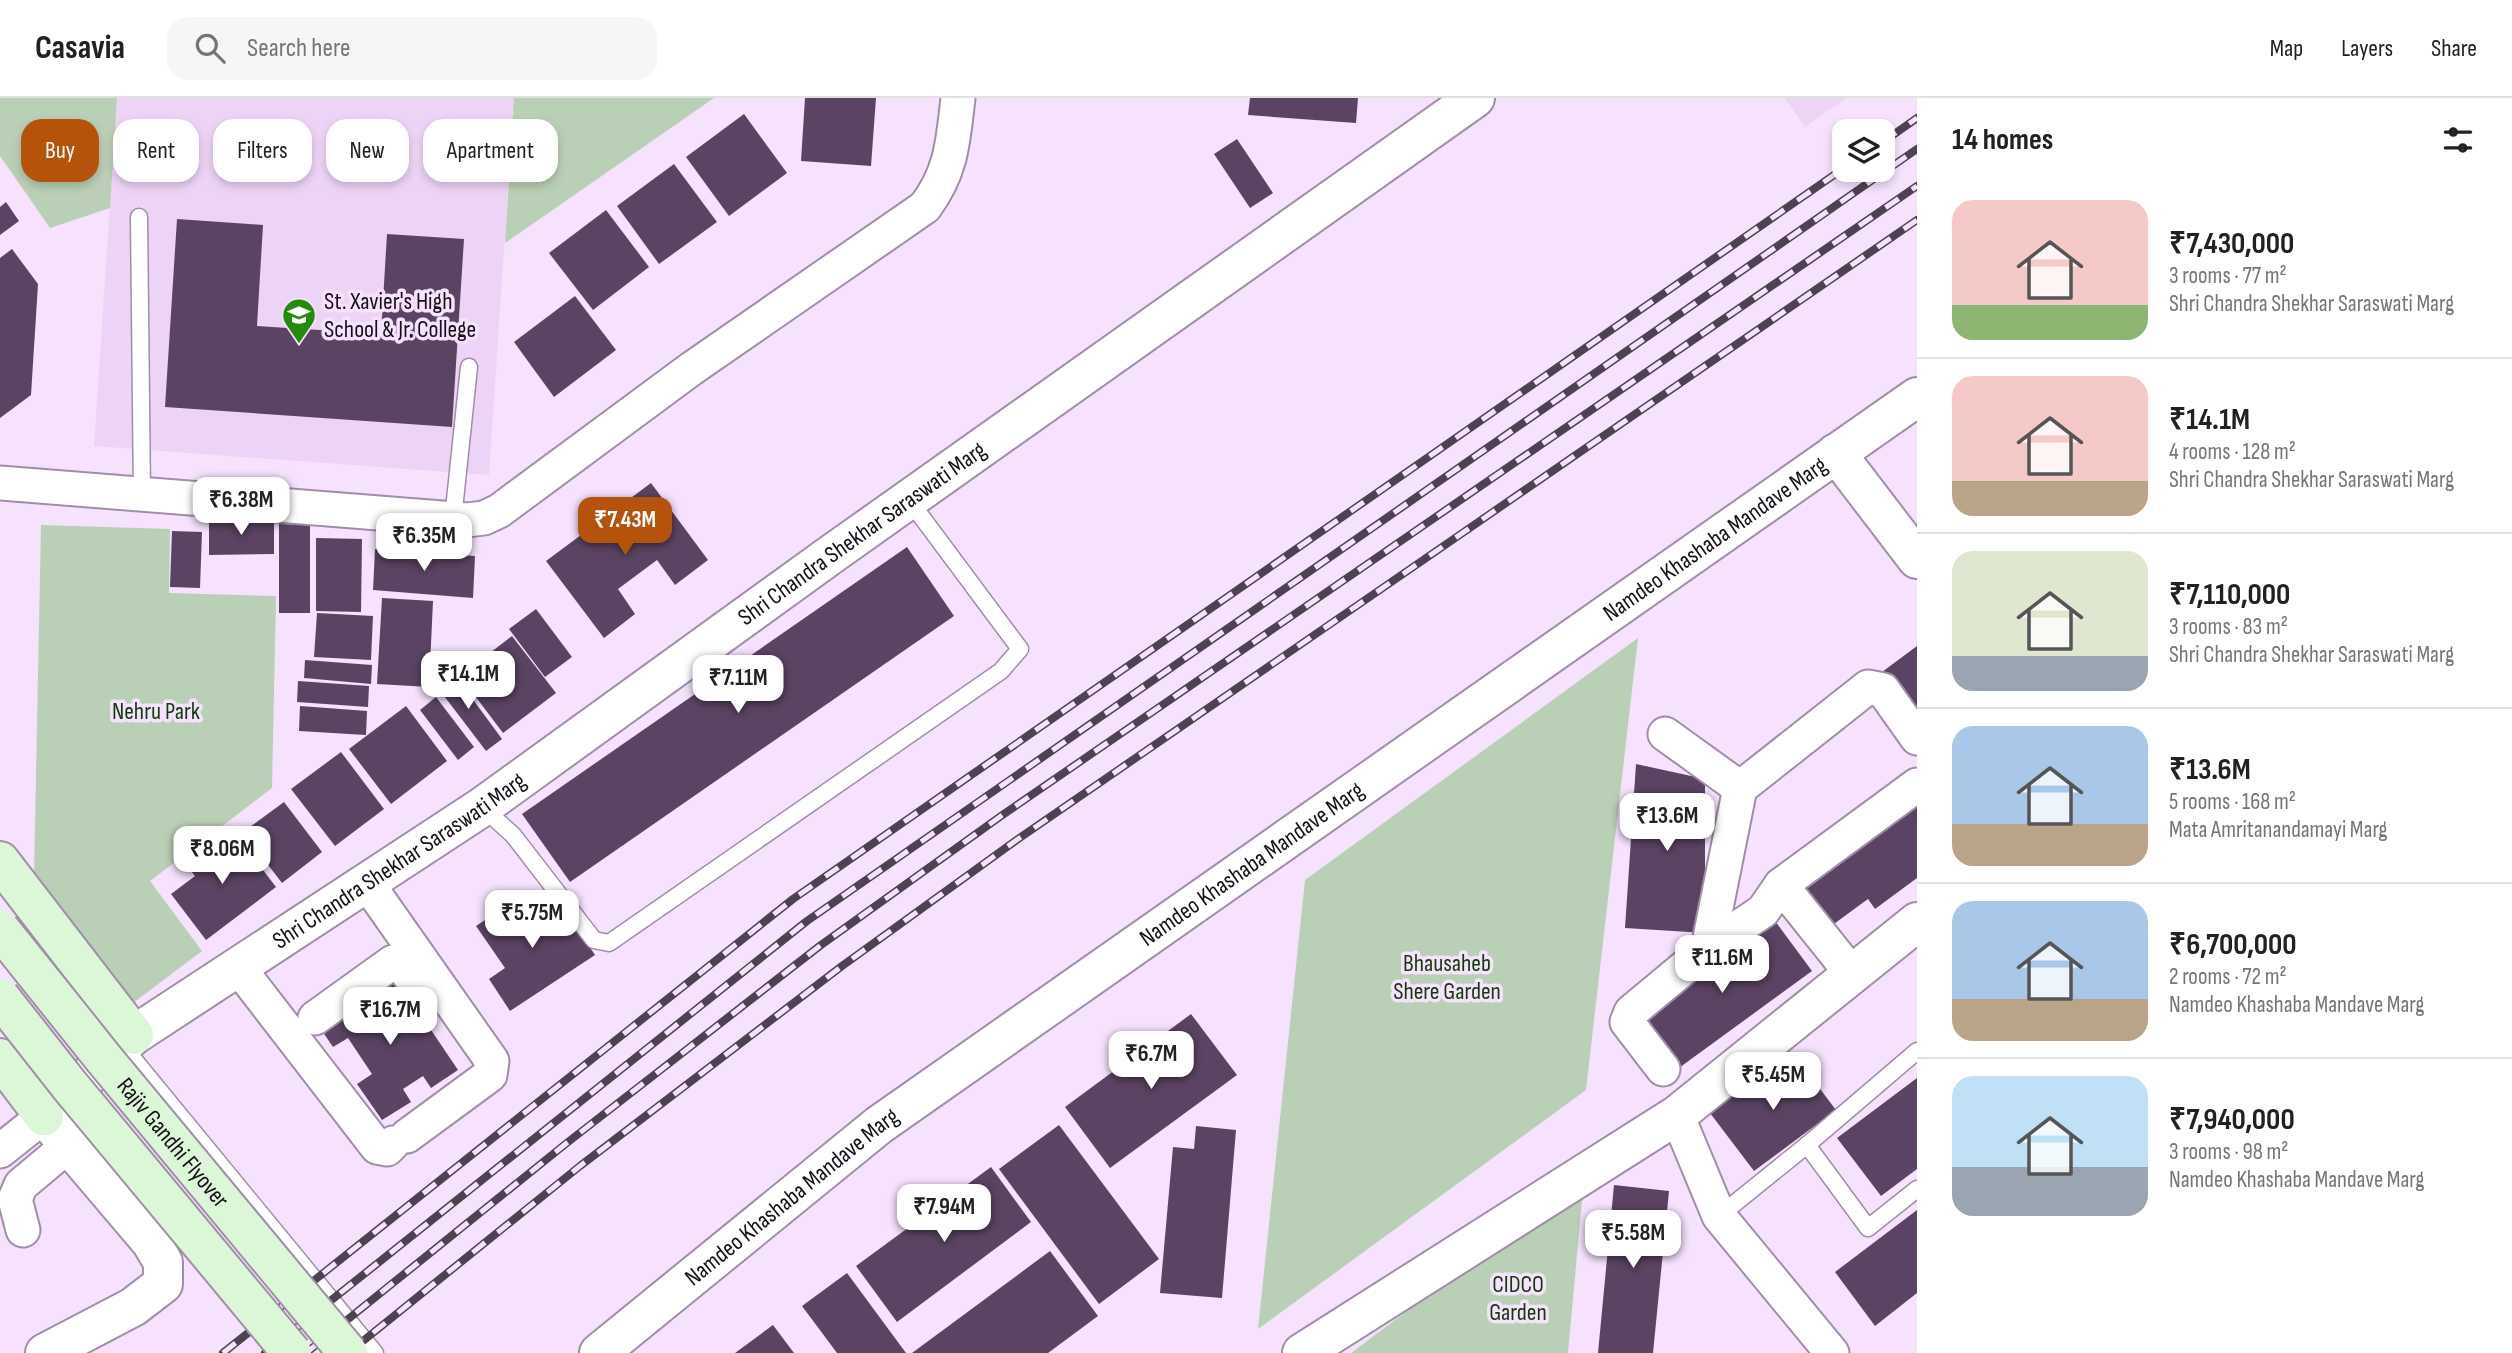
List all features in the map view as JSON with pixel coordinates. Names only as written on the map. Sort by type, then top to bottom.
[{"type":"main road","points":[[0,861],[128,1040]]},
{"type":"main road","name":"Rajiv Gandhi Flyover","points":[[0,929],[348,1353]]},
{"type":"main road","name":"Rajiv Gandhi Flyover","points":[[0,997],[70,1086],[292,1353]]},
{"type":"main road","points":[[0,1058],[44,1116]]},
{"type":"street","points":[[0,483],[453,519],[484,518],[499,511],[691,369],[925,207],[938,190],[950,163],[958,98]]},
{"type":"street","name":"Shri Chandra Shekhar Saraswati Marg","points":[[44,1116],[128,1040],[482,807],[1475,98]]},
{"type":"street","name":"Namdeo Khashaba Mandave Marg","points":[[599,1353],[879,1125],[1917,397]]},
{"type":"street","points":[[1836,453],[1917,559]]},
{"type":"street","points":[[1709,948],[1740,788],[1868,687],[1883,690],[1917,738]]},
{"type":"street","points":[[1665,734],[1740,788]]},
{"type":"street","points":[[1663,1069],[1627,1022],[1631,1012],[1709,948],[1763,911],[1781,886],[1917,785]]},
{"type":"street","points":[[238,967],[377,1147],[387,1149],[490,1075],[492,1061],[367,883]]},
{"type":"street","points":[[1781,886],[1852,974]]},
{"type":"street","points":[[1302,1353],[1677,1115],[1917,922]]},
{"type":"street","points":[[282,1024],[376,960]]},
{"type":"street","points":[[315,1018],[393,962],[402,965],[484,1079]]},
{"type":"street","points":[[1677,1115],[1719,1216],[1832,1353]]},
{"type":"street","points":[[0,1151],[44,1116],[151,1242],[163,1262],[163,1283],[151,1295],[45,1353]]},
{"type":"street","points":[[13,1203],[21,1185],[70,1144]]},
{"type":"lane","points":[[139,217],[142,496]]},
{"type":"lane","points":[[453,519],[469,367]]},
{"type":"lane","points":[[482,807],[513,835],[594,940],[609,943],[1001,671],[1020,649],[909,500]]},
{"type":"lane","points":[[128,1040],[376,1353]]},
{"type":"lane","points":[[1719,1216],[1917,1051]]},
{"type":"lane","points":[[1807,1144],[1868,1228],[1917,1189]]},
{"type":"shaded area","name":"St. Xavier's High School & Jr. College","points":[[117,98],[514,98],[513,119],[423,119],[423,182],[508,182],[489,475],[94,446],[113,159],[113,182],[199,182],[199,119],[116,119]]},
{"type":"shaded area","points":[[1785,98],[1846,98],[1805,127]]},
{"type":"green space","points":[[0,98],[117,98],[116,119],[113,119],[110,208],[50,228],[0,156]]},
{"type":"green space","points":[[514,98],[714,98],[505,243],[509,182],[558,182],[558,119],[513,119]]},
{"type":"green space","name":"Nehru Park","points":[[41,525],[170,529],[169,593],[276,596],[272,788],[150,881],[202,951],[133,1003],[34,876]]},
{"type":"green space","name":"Bhausaheb Shere Garden","points":[[1638,638],[1586,1090],[1258,1329],[1305,880]]},
{"type":"green space","name":"CIDCO Garden","points":[[1584,1178],[1568,1353],[1351,1353]]},
{"type":"building","points":[[805,98],[876,98],[871,166],[801,161]]},
{"type":"building","points":[[1250,98],[1358,98],[1356,123],[1248,115]]},
{"type":"building","points":[[744,114],[787,173],[729,216],[686,157]]},
{"type":"building","points":[[1237,139],[1273,193],[1250,208],[1214,154]]},
{"type":"building","points":[[674,164],[717,222],[659,264],[617,206]]},
{"type":"building","points":[[6,202],[19,221],[0,235],[0,207]]},
{"type":"building","points":[[606,210],[649,267],[593,310],[549,253]]},
{"type":"building","name":"St. Xavier's High School & Jr. College","points":[[177,219],[263,225],[257,326],[381,334],[387,234],[464,239],[452,427],[165,407]]},
{"type":"building","points":[[12,249],[38,284],[31,395],[0,418],[0,258]]},
{"type":"building","points":[[575,296],[616,350],[554,397],[514,342]]},
{"type":"building","points":[[651,483],[708,560],[675,585],[657,560],[618,589],[635,614],[604,638],[546,561]]},
{"type":"building","points":[[209,520],[274,520],[274,554],[209,555]]},
{"type":"building","points":[[279,524],[310,525],[310,613],[279,613]]},
{"type":"building","points":[[172,531],[202,532],[200,588],[170,587]]},
{"type":"building","points":[[316,538],[362,539],[361,612],[316,611]]},
{"type":"building","points":[[907,547],[954,616],[570,882],[522,814]]},
{"type":"building","points":[[375,549],[475,556],[473,598],[373,590]]},
{"type":"building","points":[[382,598],[433,601],[429,687],[377,684]]},
{"type":"building","points":[[536,609],[572,657],[545,677],[509,629]]},
{"type":"building","points":[[317,613],[373,616],[371,660],[314,657]]},
{"type":"building","points":[[512,636],[556,693],[503,733],[460,676]]},
{"type":"building","points":[[1917,646],[1917,720],[1882,672]]},
{"type":"building","points":[[305,660],[372,665],[371,684],[304,678]]},
{"type":"building","points":[[452,671],[502,739],[486,751],[435,684]]},
{"type":"building","points":[[298,681],[369,686],[368,707],[297,702]]},
{"type":"building","points":[[436,697],[474,747],[458,760],[420,710]]},
{"type":"building","points":[[300,706],[367,711],[366,735],[299,731]]},
{"type":"building","points":[[406,706],[447,761],[391,804],[349,749]]},
{"type":"building","points":[[341,752],[384,809],[335,846],[291,789]]},
{"type":"building","points":[[1636,764],[1705,779],[1705,933],[1625,928]]},
{"type":"building","points":[[1917,790],[1917,878],[1875,909],[1868,899],[1827,929],[1792,882]]},
{"type":"building","points":[[284,802],[322,852],[282,883],[243,832]]},
{"type":"building","points":[[234,832],[276,887],[206,940],[171,894],[195,876],[188,867]]},
{"type":"building","points":[[520,897],[534,918],[559,902],[595,955],[510,1011],[489,979],[505,968],[476,926]]},
{"type":"building","points":[[1772,917],[1812,971],[1672,1073],[1632,1019]]},
{"type":"building","points":[[392,971],[408,995],[397,1001],[415,1028],[425,1021],[458,1070],[431,1088],[423,1076],[403,1089],[411,1102],[382,1120],[357,1084],[372,1074],[348,1038],[333,1047],[316,1022],[355,1009],[372,998],[366,989]]},
{"type":"building","points":[[1191,1014],[1237,1075],[1110,1168],[1065,1107]]},
{"type":"building","points":[[1792,1052],[1836,1110],[1754,1171],[1710,1113]]},
{"type":"building","points":[[1917,1078],[1917,1169],[1881,1196],[1837,1138]]},
{"type":"building","points":[[1059,1125],[1159,1259],[1099,1304],[999,1169]]},
{"type":"building","points":[[1196,1126],[1236,1130],[1222,1298],[1160,1293],[1173,1147],[1194,1149]]},
{"type":"building","points":[[991,1167],[1031,1222],[897,1322],[856,1266]]},
{"type":"building","points":[[1614,1185],[1669,1191],[1653,1353],[1598,1353]]},
{"type":"building","points":[[1917,1210],[1917,1293],[1875,1326],[1835,1272]]},
{"type":"building","points":[[1050,1251],[1098,1316],[1048,1353],[912,1353]]},
{"type":"building","points":[[847,1273],[906,1353],[837,1353],[802,1306]]},
{"type":"building","points":[[773,1325],[794,1353],[735,1353]]},
{"type":"railway","points":[[1895,134],[1917,118]]},
{"type":"railway","points":[[265,1353],[807,921],[1917,149]]},
{"type":"railway","points":[[223,1353],[793,899],[1832,176]]},
{"type":"railway","points":[[306,1353],[568,1142],[821,945],[1001,816],[1917,186]]},
{"type":"railway","points":[[348,1353],[580,1166],[842,966],[1018,839],[1917,220]]},
{"type":"place","name":"St. Xavier's High School & Jr. College","points":[[299,345]]}]
